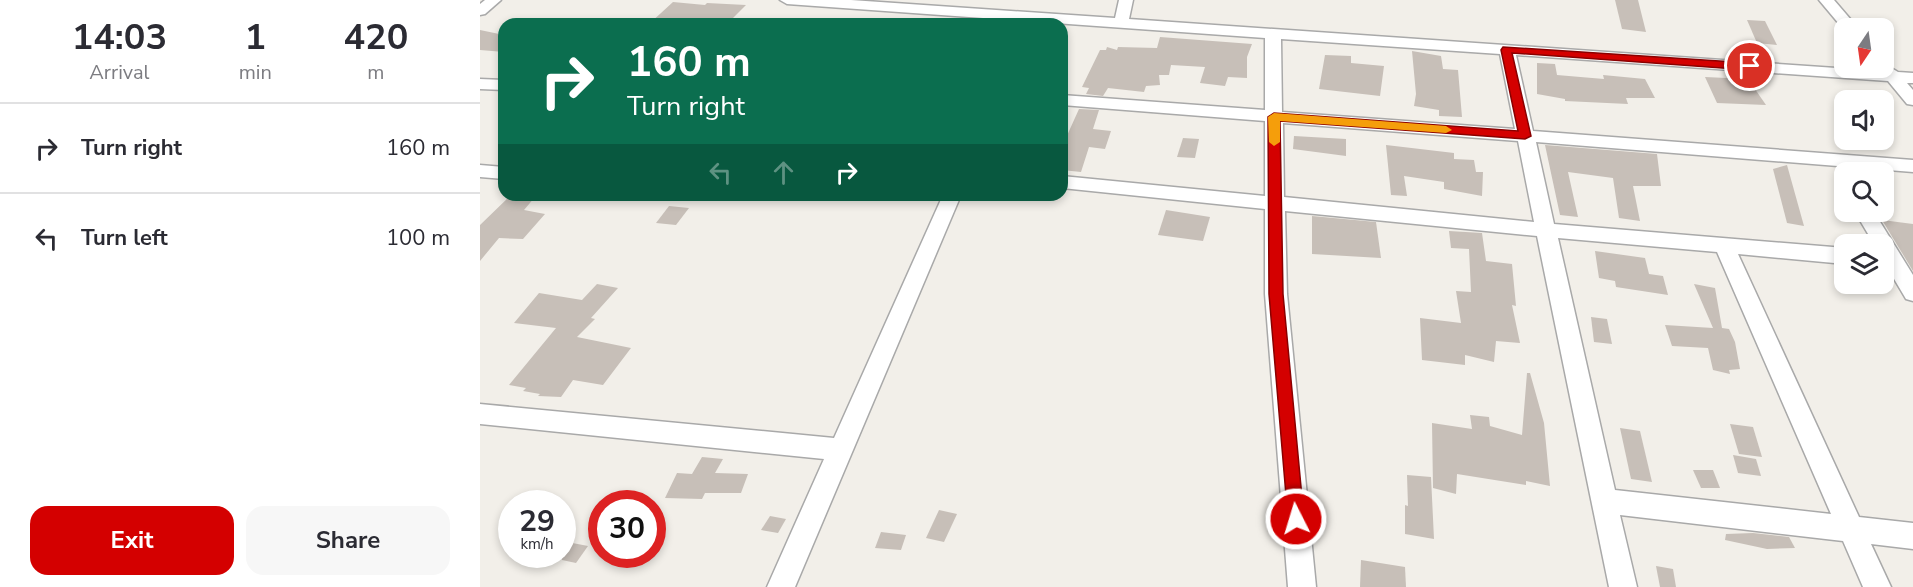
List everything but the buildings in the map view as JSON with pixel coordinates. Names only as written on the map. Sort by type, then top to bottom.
[{"type":"street","points":[[480,11],[494,0]]},
{"type":"street","points":[[787,0],[1004,18]]},
{"type":"street","points":[[984,0],[1024,18]]},
{"type":"street","points":[[1121,23],[1126,0]]},
{"type":"street","points":[[1826,0],[1842,18]]},
{"type":"street","points":[[1068,21],[1507,50],[1834,68]]},
{"type":"street","points":[[1273,34],[1276,294],[1302,587]]},
{"type":"street","points":[[1507,50],[1623,587]]},
{"type":"street","points":[[1894,72],[1913,78]]},
{"type":"street","points":[[1894,77],[1913,100]]},
{"type":"street","points":[[480,84],[498,86]]},
{"type":"street","points":[[1068,100],[1913,166]]},
{"type":"street","points":[[1068,183],[1545,230],[1834,255]]},
{"type":"street","points":[[781,587],[949,201]]},
{"type":"street","points":[[1723,244],[1877,587]]},
{"type":"street","points":[[1894,259],[1913,293]]},
{"type":"street","points":[[480,414],[841,450]]},
{"type":"street","points":[[1604,501],[1913,536]]},
{"type":"slow traffic","points":[[1274,142],[1274,117],[1446,130]]},
{"type":"route","points":[[1296,519],[1276,294],[1274,117],[1525,136],[1507,50],[1750,66]]}]
